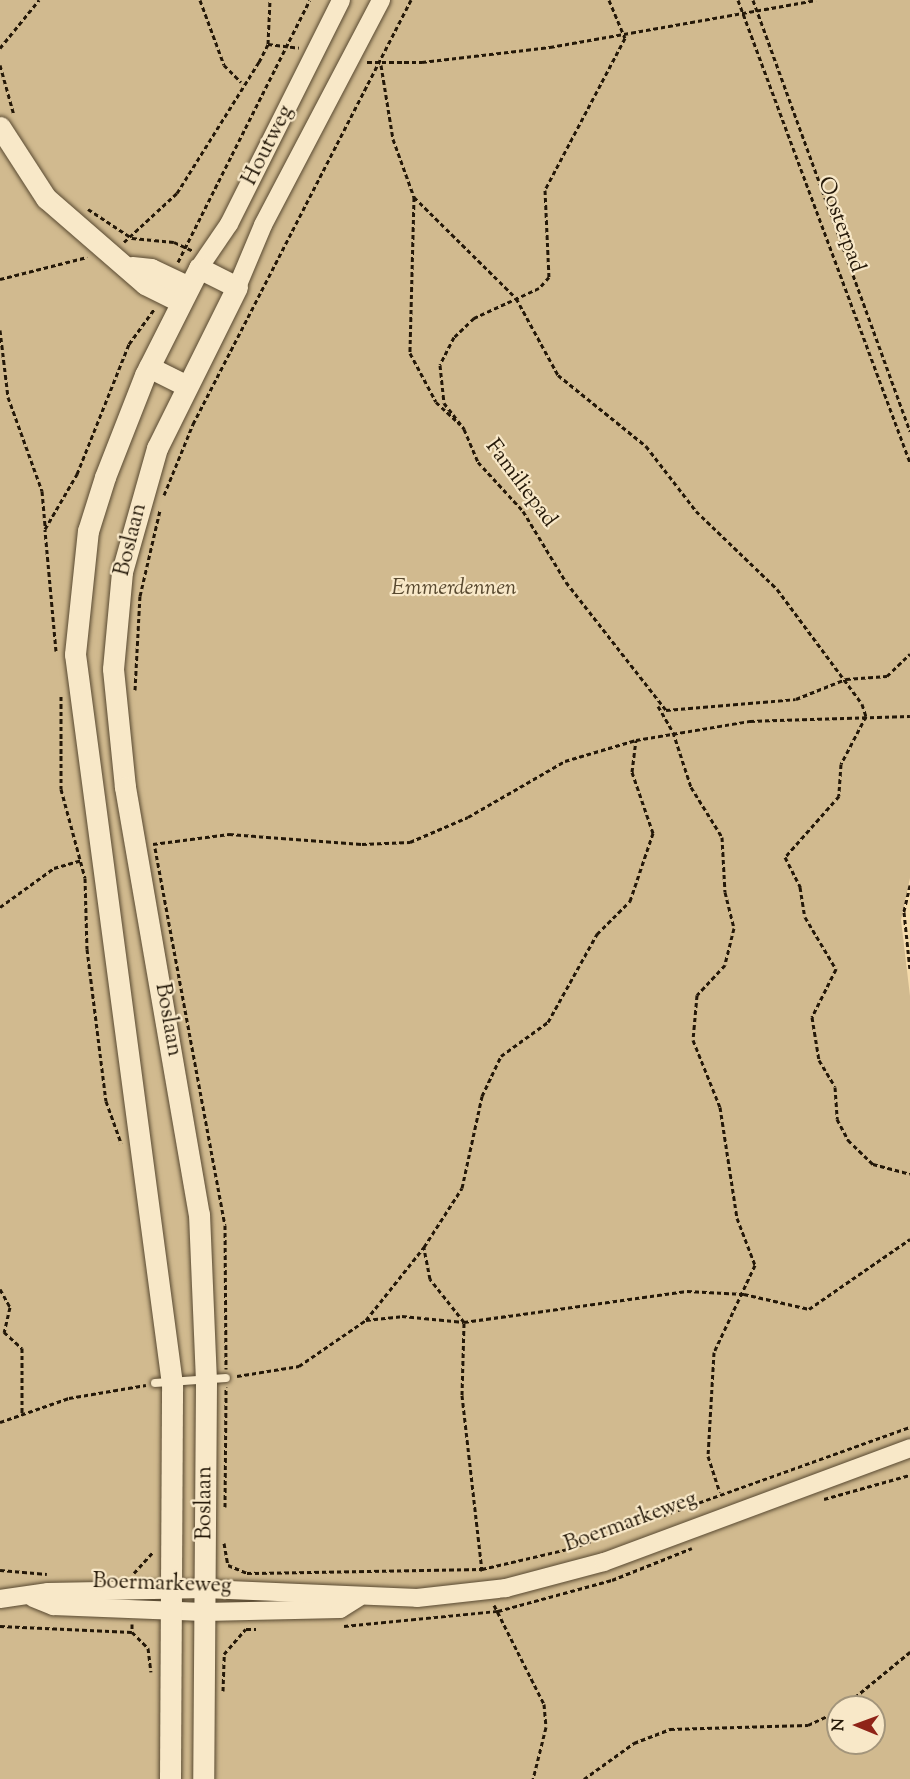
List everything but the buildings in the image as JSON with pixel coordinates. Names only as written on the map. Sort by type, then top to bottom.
[{"type":"main road","points":[[7,123],[46,198],[107,250],[132,267],[151,269],[185,295]]},
{"type":"main road","points":[[202,262],[240,281]]},
{"type":"main road","name":"Houtweg","points":[[185,295],[202,262]]},
{"type":"main road","name":"Boslaan","points":[[203,1779],[204,1612],[216,1380],[199,1214],[125,787],[113,669],[122,572],[157,448],[240,281]]},
{"type":"main road","name":"Boslaan","points":[[170,1779],[169,1600],[163,1384],[75,654],[88,531],[149,367],[185,295]]},
{"type":"main road","points":[[149,367],[187,386]]},
{"type":"street","name":"Houtweg","points":[[202,262],[229,224],[341,0]]},
{"type":"street","name":"Houtweg","points":[[240,281],[263,225],[381,0]]},
{"type":"street","name":"Boermarkeweg","points":[[0,1599],[33,1598],[52,1606],[169,1600],[205,1589],[247,1582],[359,1597],[417,1598],[506,1588],[604,1562],[910,1448]]},
{"type":"street","name":"Boermarkeweg","points":[[169,1600],[204,1612],[246,1612],[340,1609],[359,1597]]},
{"type":"lane","points":[[163,1384],[216,1380]]},
{"type":"path","points":[[0,48],[39,0]]},
{"type":"path","points":[[200,0],[224,65],[241,82]]},
{"type":"path","points":[[0,279],[107,250],[132,238],[177,193],[241,82],[268,44],[270,0]]},
{"type":"path","name":"Houtweg","points":[[186,248],[310,0]]},
{"type":"path","name":"Boslaan","points":[[162,501],[193,424],[380,65],[411,0]]},
{"type":"path","points":[[609,0],[626,33]]},
{"type":"path","name":"Oosterpad","points":[[738,0],[910,462]]},
{"type":"path","name":"Oosterpad","points":[[753,0],[910,431]]},
{"type":"path","points":[[460,424],[436,402],[410,352],[414,197],[393,139],[380,65],[626,33],[744,15],[816,0]]},
{"type":"path","name":"Familiepad","points":[[626,33],[545,190],[549,277],[539,288],[474,318],[442,356],[441,393],[460,424],[478,462],[530,520],[566,582],[601,621],[658,705],[673,732],[691,788],[722,837],[725,892],[734,928],[725,965],[697,995],[693,1040],[720,1107],[738,1218],[754,1254],[744,1294],[721,1333],[711,1372],[708,1456],[720,1492]]},
{"type":"path","points":[[0,65],[7,123]]},
{"type":"path","points":[[414,197],[516,298],[558,375],[646,446],[696,511],[777,589],[846,678],[866,716]]},
{"type":"path","points":[[81,204],[132,238],[186,248],[202,262]]},
{"type":"path","points":[[240,281],[264,287]]},
{"type":"path","points":[[0,330],[8,397],[42,491],[45,529]]},
{"type":"path","points":[[658,705],[674,711],[762,698],[796,699],[846,678],[887,676],[910,654]]},
{"type":"path","points":[[866,716],[841,764],[839,796],[785,857],[800,887],[805,917],[836,969],[812,1017],[819,1060],[835,1087],[837,1119],[848,1140],[873,1164],[910,1174]]},
{"type":"path","points":[[155,844],[229,834],[362,844],[410,842],[468,817],[565,761],[636,741],[673,732],[750,721],[910,716]]},
{"type":"path","points":[[216,1380],[299,1366],[366,1320],[424,1247],[462,1188],[482,1096],[501,1056],[548,1022],[597,934],[630,901],[653,833],[632,772],[636,741]]},
{"type":"path","points":[[0,907],[54,868],[82,860]]},
{"type":"path","points":[[910,885],[904,922],[910,970]]},
{"type":"path","points":[[366,1320],[402,1316],[464,1322],[687,1291],[744,1294],[816,1307],[910,1239]]},
{"type":"path","points":[[424,1247],[430,1279],[464,1322],[462,1395],[482,1569]]},
{"type":"path","points":[[0,1289],[10,1307],[4,1332],[22,1348],[22,1413]]},
{"type":"path","points":[[0,1422],[99,1390],[163,1384]]},
{"type":"path","points":[[247,1582],[482,1569],[572,1548],[720,1492],[910,1427]]},
{"type":"path","points":[[498,1611],[544,1704],[546,1728],[534,1779]]},
{"type":"path","points":[[223,1701],[224,1654],[246,1629],[246,1612]]},
{"type":"path","points":[[0,1626],[132,1632]]},
{"type":"path","points":[[858,1695],[910,1652]]},
{"type":"path","points":[[584,1779],[634,1743],[670,1729],[814,1724],[826,1718]]},
{"type":"green space","name":"Emmerdennen","points":[[0,0],[910,0],[910,878],[901,920],[910,996],[910,1779],[0,1779]]}]
